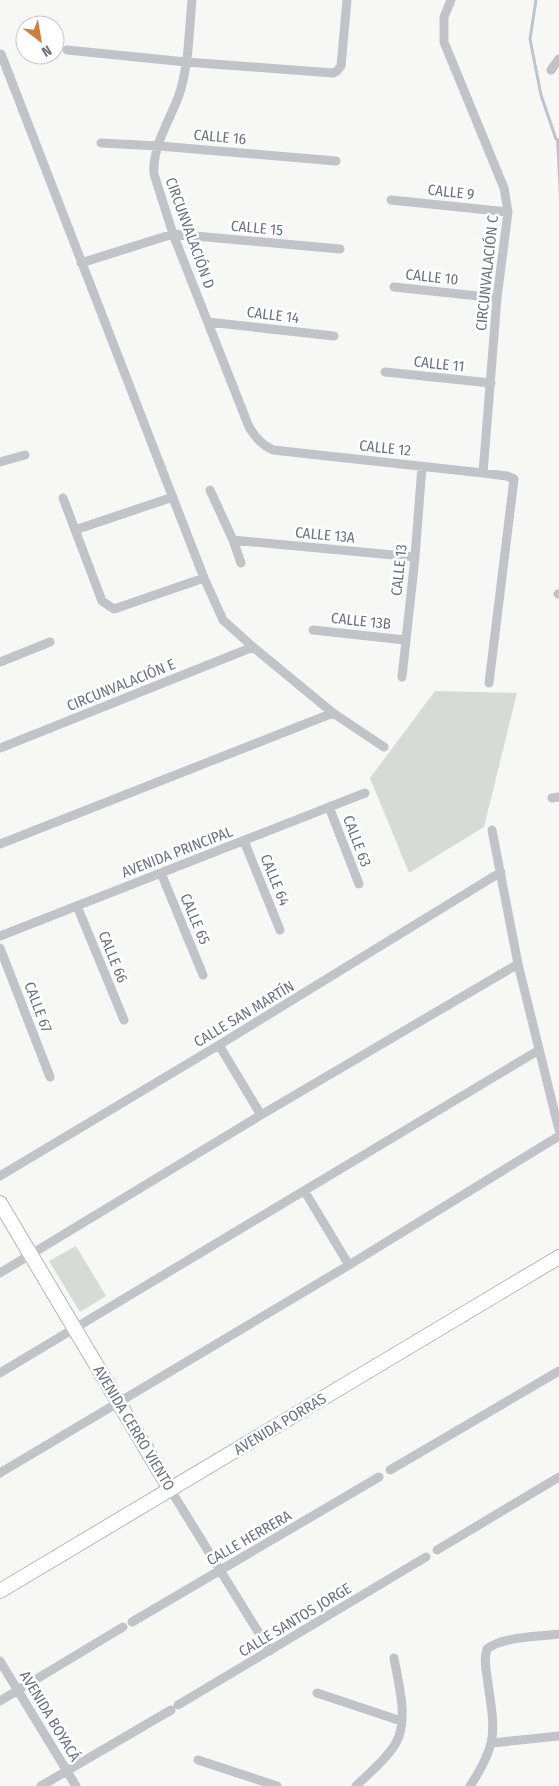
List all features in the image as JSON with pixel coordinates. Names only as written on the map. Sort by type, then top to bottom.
[{"type":"street","name":"CIRCUNVALACIÓN D","points":[[192,0],[186,62],[179,94],[159,146],[154,174],[172,234],[249,428],[256,439]]},
{"type":"street","points":[[67,50],[332,74],[341,66],[347,0]]},
{"type":"street","name":"CIRCUNVALACIÓN C","points":[[451,0],[444,17],[444,42],[504,188],[508,212],[497,298],[483,473]]},
{"type":"street","points":[[1,54],[204,578],[223,620],[333,713],[384,747]]},
{"type":"street","points":[[551,70],[559,59]]},
{"type":"street","name":"CALLE 16","points":[[101,143],[336,161]]},
{"type":"street","name":"CALLE 9","points":[[391,200],[508,212]]},
{"type":"street","points":[[81,263],[172,234]]},
{"type":"street","name":"CALLE 15","points":[[172,234],[340,250]]},
{"type":"street","name":"CALLE 10","points":[[394,287],[497,298]]},
{"type":"street","name":"CALLE 14","points":[[208,322],[334,336]]},
{"type":"street","name":"CALLE 11","points":[[385,372],[491,383]]},
{"type":"street","name":"CALLE 12","points":[[256,439],[273,450],[483,473],[507,476],[514,479],[489,683]]},
{"type":"street","points":[[0,462],[24,455]]},
{"type":"street","name":"CALLE 13","points":[[402,677],[415,557],[422,466]]},
{"type":"street","points":[[210,490],[233,540],[241,564]]},
{"type":"street","points":[[75,530],[173,497]]},
{"type":"street","points":[[63,498],[102,601],[114,609],[204,578]]},
{"type":"street","name":"CALLE 13A","points":[[233,540],[415,557]]},
{"type":"street","name":"CALLE 13B","points":[[313,630],[405,640]]},
{"type":"street","points":[[0,662],[50,642]]},
{"type":"street","name":"CIRCUNVALACIÓN E","points":[[0,748],[253,647]]},
{"type":"street","points":[[0,844],[333,713]]},
{"type":"street","name":"AVENIDA PRINCIPAL","points":[[0,936],[364,793]]},
{"type":"street","name":"CALLE 63","points":[[329,807],[359,884]]},
{"type":"street","points":[[492,830],[518,964],[559,1130]]},
{"type":"street","name":"CALLE 64","points":[[244,840],[280,930]]},
{"type":"street","name":"CALLE SAN MARTÍN","points":[[0,1176],[219,1045],[501,872]]},
{"type":"street","name":"CALLE 65","points":[[160,873],[203,975]]},
{"type":"street","name":"CALLE 66","points":[[77,906],[124,1020]]},
{"type":"street","name":"CALLE 67","points":[[0,948],[50,1077]]},
{"type":"street","points":[[0,1273],[261,1115],[518,964]]},
{"type":"street","points":[[219,1045],[261,1115]]},
{"type":"street","points":[[0,1373],[539,1050]]},
{"type":"street","points":[[0,1473],[349,1266],[559,1136]]},
{"type":"street","points":[[304,1192],[349,1266]]},
{"type":"street","name":"AVENIDA CERRO VIENTO","points":[[0,1203],[170,1489],[270,1651]]},
{"type":"street","name":"AVENIDA PORRAS","points":[[0,1591],[559,1257]]},
{"type":"street","points":[[390,1470],[559,1371]]},
{"type":"street","name":"CALLE HERRERA","points":[[132,1622],[379,1477]]},
{"type":"street","points":[[438,1550],[559,1477]]},
{"type":"street","name":"CALLE SANTOS JORGE","points":[[41,1786],[426,1557]]},
{"type":"street","points":[[0,1701],[124,1627]]},
{"type":"street","points":[[470,1786],[488,1757],[492,1743],[493,1720],[485,1656],[487,1649],[494,1644],[508,1640],[559,1634]]},
{"type":"street","points":[[356,1786],[393,1747],[399,1734],[401,1698],[394,1658]]},
{"type":"street","name":"AVENIDA BOYACÁ","points":[[0,1661],[76,1786]]},
{"type":"street","points":[[317,1693],[401,1721]]},
{"type":"street","points":[[492,1743],[559,1736]]},
{"type":"street","points":[[198,1760],[277,1786]]},
{"type":"shaded area","points":[[559,138],[559,198],[556,139]]},
{"type":"shaded area","points":[[435,691],[517,693],[484,827],[409,873],[370,778]]},
{"type":"shaded area","points":[[76,1246],[106,1296],[80,1312],[49,1261]]},
{"type":"waterway","points":[[536,0],[530,39],[541,95],[556,139]]}]
